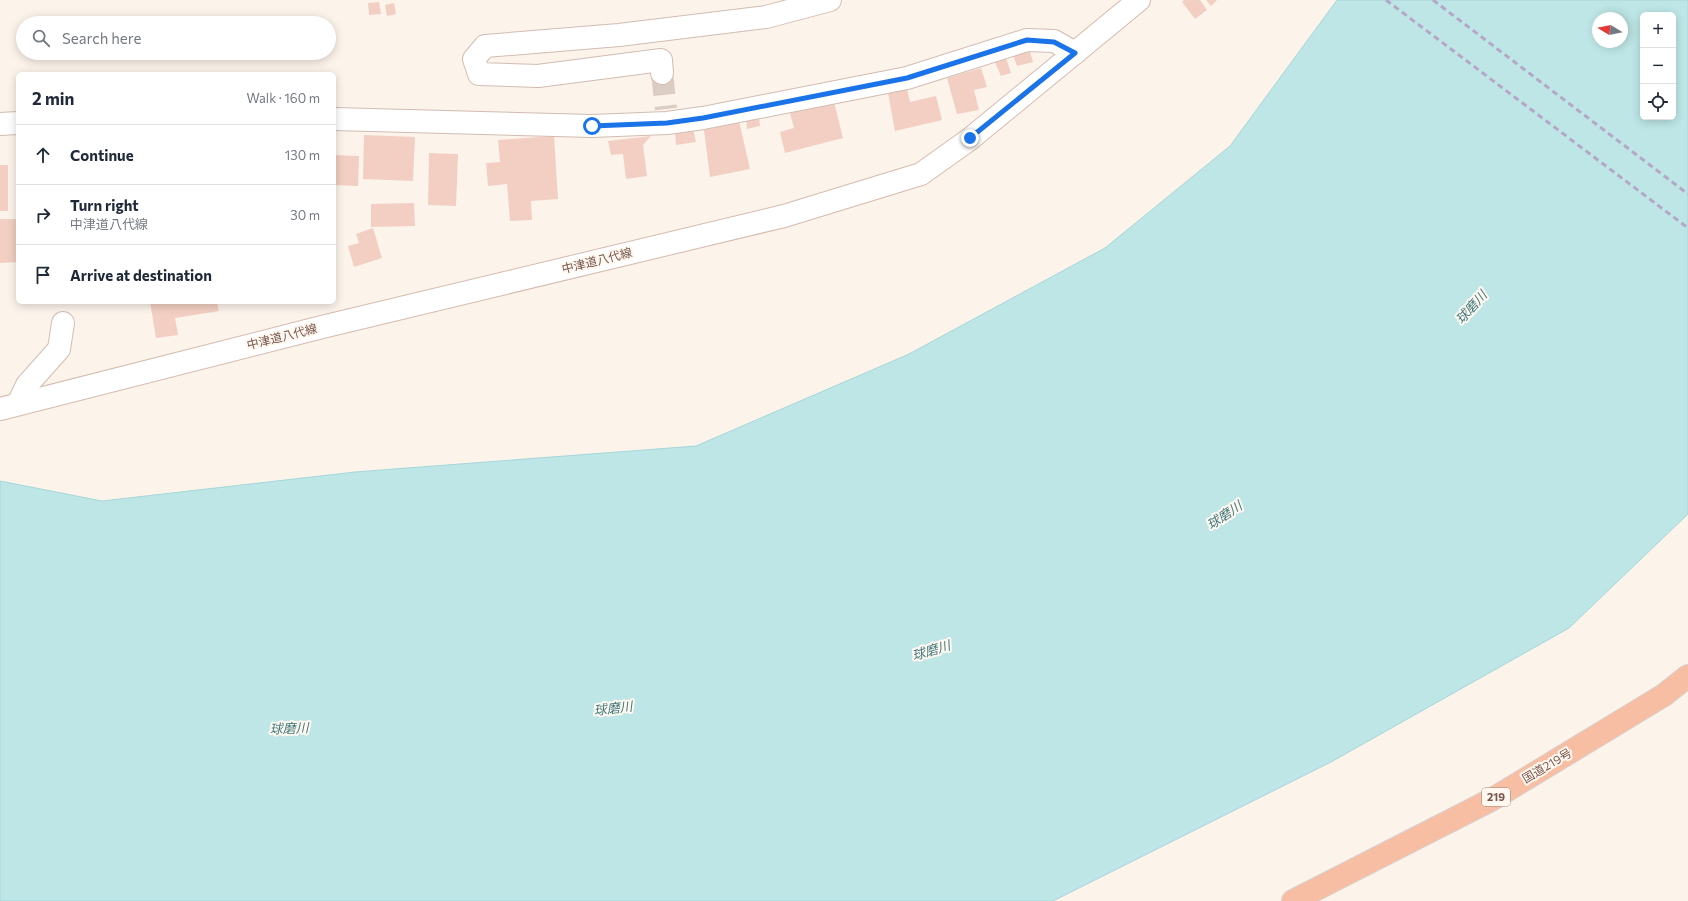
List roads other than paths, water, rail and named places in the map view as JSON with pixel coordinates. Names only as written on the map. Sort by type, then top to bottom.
[{"type":"highway","name":"国道219号","points":[[1293,901],[1491,800],[1664,696],[1688,676]]},
{"type":"street","points":[[662,73],[661,60],[538,76],[479,74],[474,59],[485,46],[619,35],[766,17],[830,0]]},
{"type":"street","name":"中津道八代線","points":[[9,406],[322,327],[784,216],[921,174],[970,138],[1139,0]]},
{"type":"street","points":[[336,119],[592,126],[666,116],[703,118],[907,78],[1027,40],[1054,42],[1075,53]]},
{"type":"street","points":[[0,124],[16,123]]},
{"type":"street","points":[[9,406],[26,385],[59,350],[63,323]]},
{"type":"water","name":"球磨川","points":[[1337,0],[1688,0],[1688,514],[1569,628],[1331,762],[1053,901],[0,901],[0,481],[102,501],[355,472],[696,446],[909,354],[1105,248],[1230,146]]},
{"type":"tunnel","points":[[662,73],[666,109]]},
{"type":"railway","points":[[1386,0],[1688,228]]},
{"type":"railway","points":[[1433,0],[1688,194]]}]
